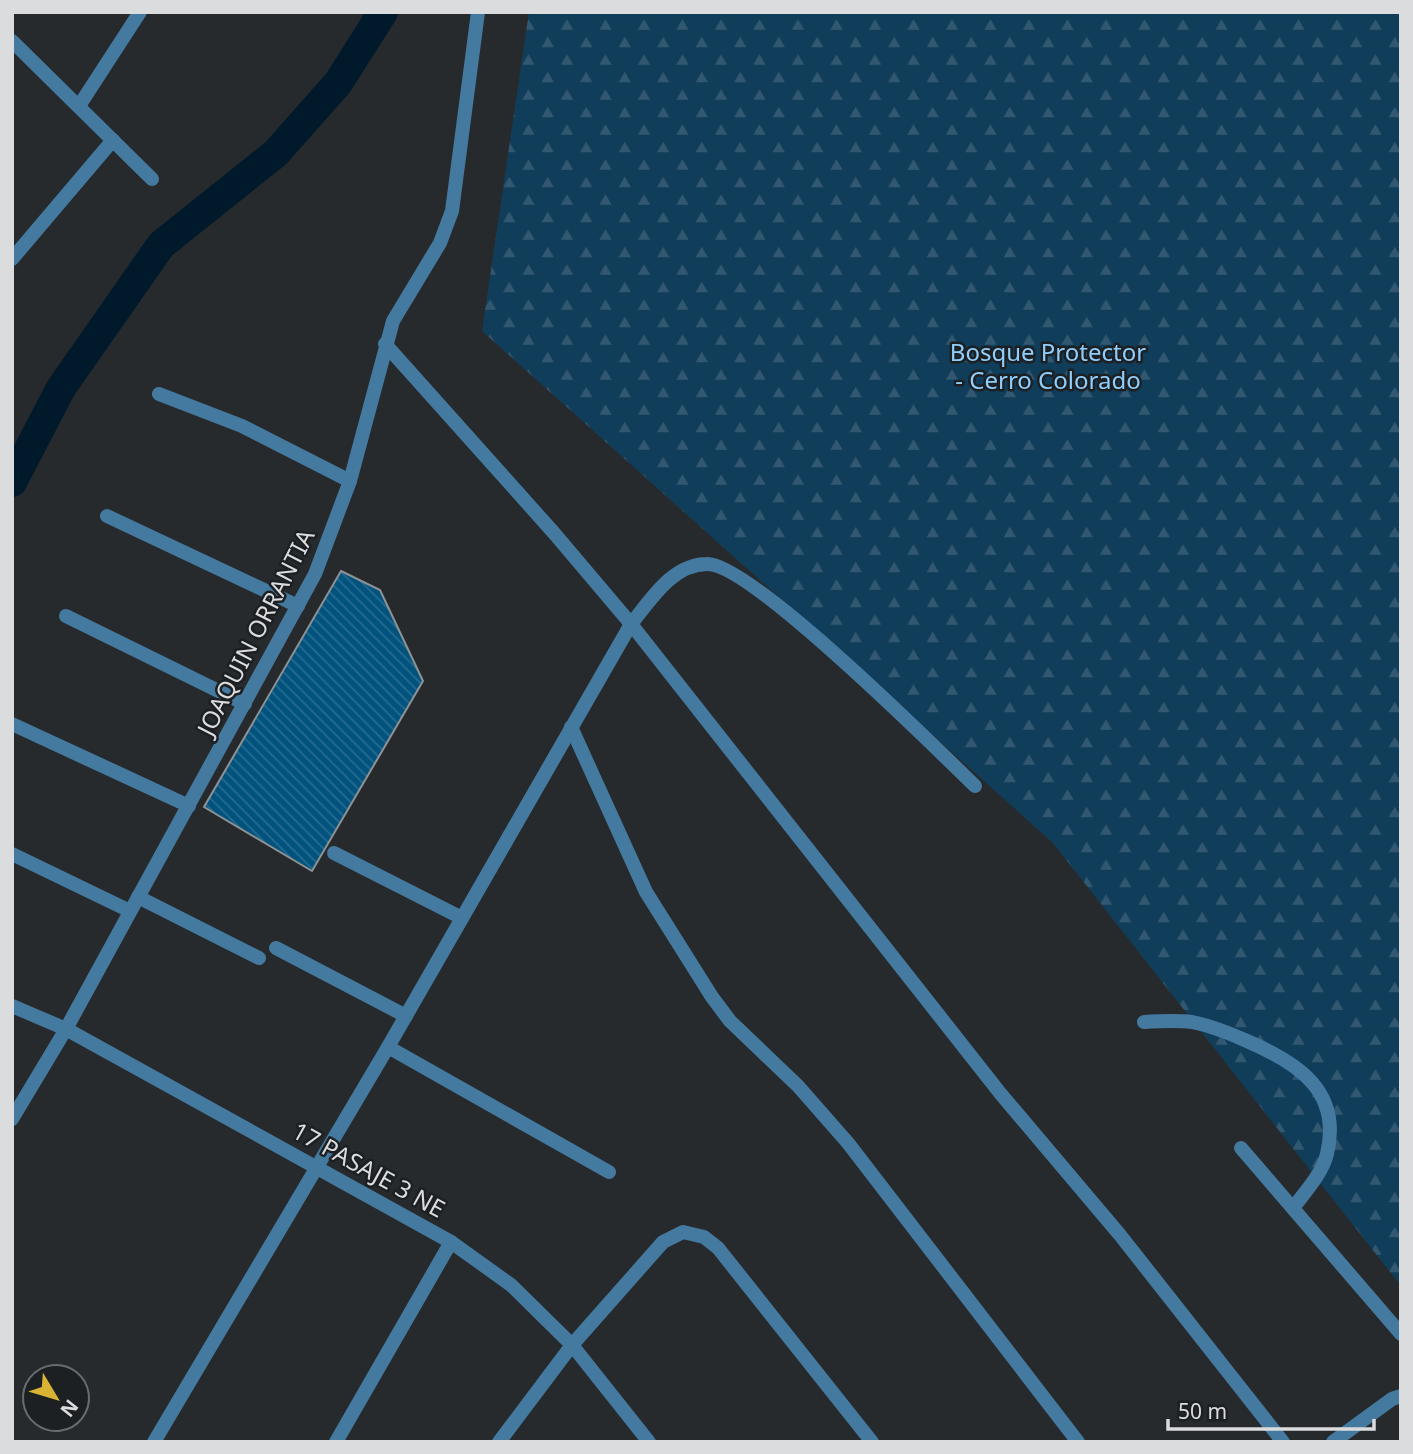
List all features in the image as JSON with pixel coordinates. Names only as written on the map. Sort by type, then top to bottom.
[{"type":"street","points":[[79,106],[140,12]]},
{"type":"street","name":"JOAQUIN ORRANTIA","points":[[12,1119],[66,1029],[320,562],[350,481],[393,321],[440,243],[452,211],[478,12]]},
{"type":"street","points":[[13,43],[152,179]]},
{"type":"street","points":[[12,260],[113,140]]},
{"type":"street","points":[[385,344],[554,533],[631,624],[1000,1093],[1120,1235],[1283,1442]]},
{"type":"street","points":[[159,394],[242,426],[350,481]]},
{"type":"street","points":[[107,516],[298,606]]},
{"type":"street","points":[[154,1442],[388,1047],[631,624],[663,585],[685,568],[708,563],[726,568],[795,620],[886,698],[975,786]]},
{"type":"street","points":[[66,616],[245,704]]},
{"type":"street","points":[[12,724],[189,806]]},
{"type":"street","points":[[571,727],[646,892],[712,997],[730,1021],[798,1086],[848,1143],[1078,1442]]},
{"type":"street","points":[[334,853],[462,918]]},
{"type":"street","points":[[12,854],[130,911]]},
{"type":"street","points":[[138,897],[259,958]]},
{"type":"street","points":[[276,948],[406,1016]]},
{"type":"street","name":"17 PASAJE 3 NE","points":[[12,1006],[66,1029],[318,1166],[451,1242],[511,1285],[572,1345],[649,1442]]},
{"type":"street","points":[[1143,1022],[1191,1022],[1224,1030],[1274,1052],[1298,1067],[1314,1083],[1325,1105],[1331,1128],[1326,1157],[1312,1183],[1293,1208]]},
{"type":"street","points":[[388,1047],[609,1172]]},
{"type":"street","points":[[1241,1148],[1401,1334]]},
{"type":"street","points":[[499,1442],[572,1345],[663,1242],[683,1232],[704,1237],[718,1248],[872,1442]]},
{"type":"street","points":[[336,1442],[451,1242]]},
{"type":"street","points":[[1334,1442],[1392,1399],[1401,1396]]},
{"type":"green space","name":"Bosque Protector - Cerro Colorado","points":[[529,12],[1401,12],[1401,1286],[1053,843],[482,331]]},
{"type":"building","points":[[341,571],[380,590],[423,681],[312,871],[204,807]]},
{"type":"waterway","points":[[12,482],[61,388],[161,245],[276,153],[338,83],[383,12]]}]
